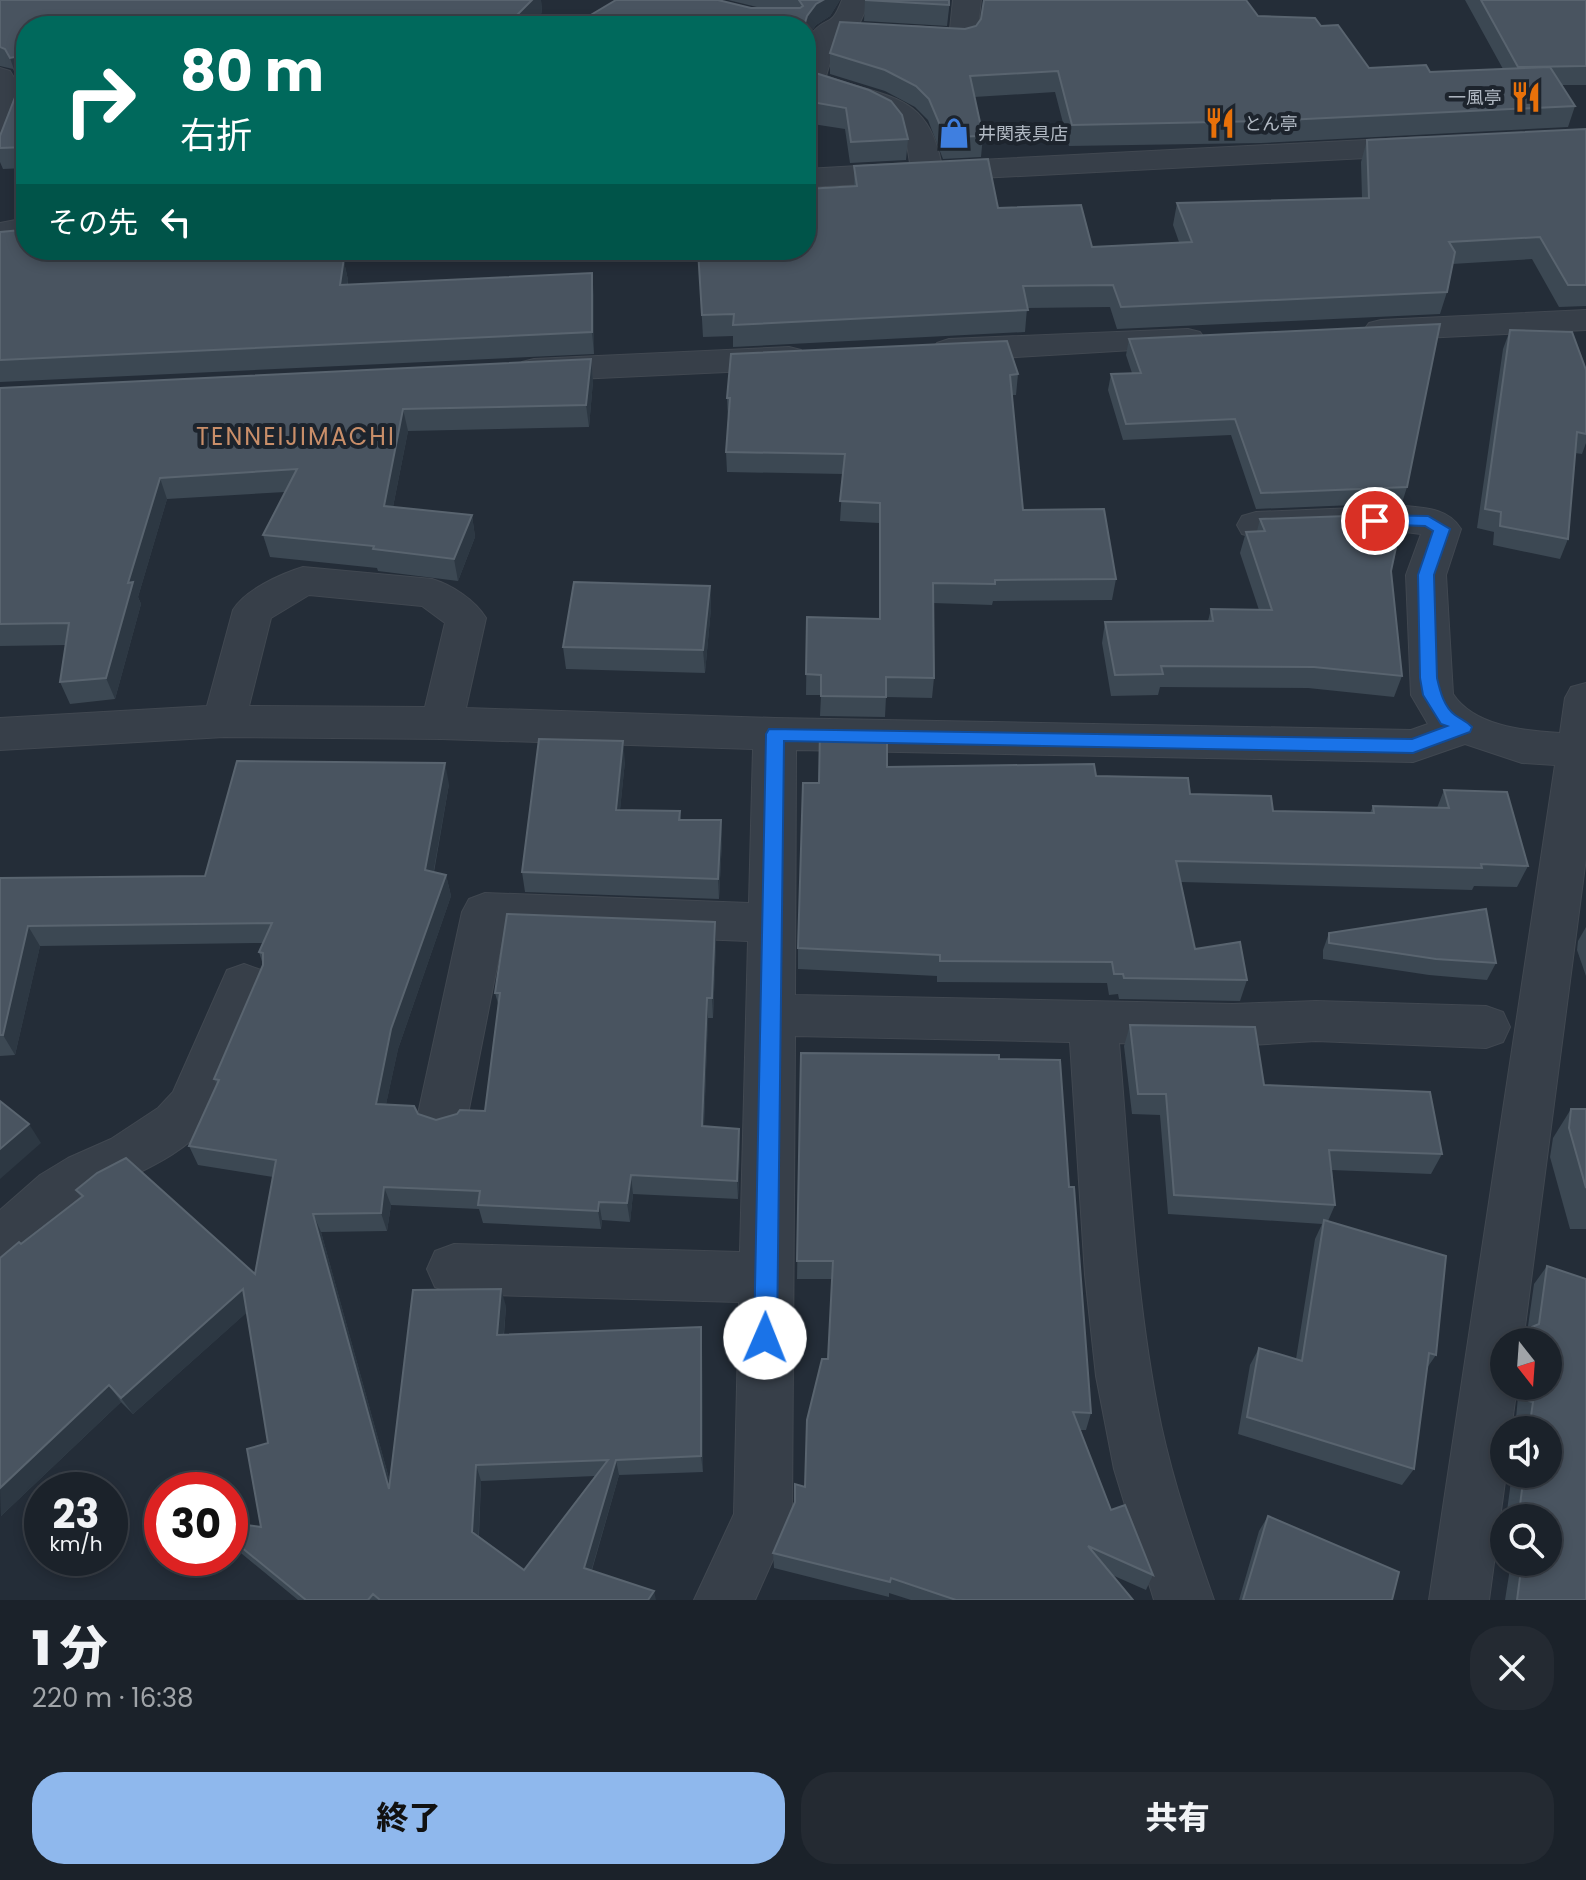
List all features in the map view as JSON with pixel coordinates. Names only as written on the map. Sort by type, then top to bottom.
[{"type":"street","points":[[821,33],[847,23],[856,0]]},
{"type":"street","points":[[821,33],[963,38],[966,1],[997,1]]},
{"type":"street","points":[[816,54],[821,33]]},
{"type":"street","points":[[0,77],[6,97],[0,123]]},
{"type":"street","points":[[816,82],[884,106],[908,119],[915,126],[928,173]]},
{"type":"street","points":[[816,178],[1461,145]]},
{"type":"street","points":[[1346,331],[1585,321]]},
{"type":"street","points":[[919,352],[1220,338]]},
{"type":"street","points":[[507,372],[824,356]]},
{"type":"street","points":[[1256,525],[1405,519],[1428,521],[1442,529],[1426,575],[1429,678],[1432,695],[1447,719],[1522,747],[1582,749]]},
{"type":"street","points":[[224,721],[253,610],[303,581],[432,593],[466,618],[442,723]]},
{"type":"street","points":[[1459,1600],[1582,749],[1586,698]]},
{"type":"street","points":[[0,734],[224,721],[442,723],[775,734],[1413,746],[1464,727]]},
{"type":"street","points":[[724,1600],[763,1517],[775,734]]},
{"type":"street","points":[[443,1114],[485,912],[773,923]]},
{"type":"street","points":[[0,1243],[58,1192],[158,1138],[184,1115],[192,1106],[244,984]]},
{"type":"street","points":[[771,1015],[1233,1025],[1316,1021],[1486,1027]]},
{"type":"street","points":[[1093,1021],[1117,1325],[1126,1383],[1145,1472],[1184,1600]]},
{"type":"street","points":[[454,1269],[766,1278]]},
{"type":"building","points":[[0,0],[532,0],[516,16],[16,16],[16,57],[10,58],[0,47]]},
{"type":"building","points":[[616,0],[718,0],[751,8],[800,8],[803,6],[799,0],[823,0],[807,16],[589,16]]},
{"type":"building","points":[[865,0],[949,0],[949,5]]},
{"type":"building","points":[[984,0],[1246,0],[1258,16],[1315,18],[1321,26],[1338,25],[1369,68],[1426,65],[1430,72],[1550,67],[1575,106],[1265,121],[1072,125],[1058,71],[970,76],[983,136],[945,137],[929,99],[916,86],[885,70],[830,53],[840,22],[965,29],[976,26],[981,19]]},
{"type":"building","points":[[1481,0],[1586,0],[1586,66],[1518,67]]},
{"type":"building","points":[[816,73],[869,90],[891,101],[902,115],[908,139],[851,142],[846,108],[816,103]]},
{"type":"building","points":[[16,95],[16,147],[0,148],[0,136]]},
{"type":"building","points":[[1586,129],[1586,285],[1568,285],[1540,237],[1449,242],[1455,252],[1447,292],[1121,307],[1113,285],[1023,286],[1028,310],[733,325],[734,314],[702,315],[699,260],[816,260],[816,188],[857,186],[854,166],[988,159],[998,208],[1081,205],[1092,247],[1192,242],[1177,203],[1369,198],[1367,140]]},
{"type":"building","points":[[16,230],[16,260],[344,260],[340,285],[592,273],[592,332],[0,360],[0,232]]},
{"type":"building","points":[[1440,324],[1407,487],[1261,493],[1235,419],[1126,424],[1111,374],[1141,373],[1129,339]]},
{"type":"building","points":[[1510,330],[1572,332],[1586,370],[1586,434],[1577,432],[1568,539],[1500,526],[1501,512],[1485,509]]},
{"type":"building","points":[[1007,341],[1018,374],[1010,375],[1023,510],[1104,509],[1116,579],[933,583],[934,678],[886,677],[886,697],[821,696],[821,675],[806,674],[807,617],[880,619],[880,503],[840,501],[845,454],[726,452],[731,354]]},
{"type":"building","points":[[591,359],[586,405],[403,409],[384,506],[472,515],[454,559],[373,549],[374,546],[263,535],[297,469],[160,478],[128,583],[133,582],[106,678],[60,682],[69,623],[0,624],[0,388]]},
{"type":"building","points":[[1403,514],[1391,571],[1402,676],[1314,667],[1161,666],[1163,674],[1115,675],[1105,622],[1213,621],[1211,609],[1272,610],[1246,532],[1265,531],[1260,519]]},
{"type":"building","points":[[574,582],[710,586],[703,650],[563,647]]},
{"type":"building","points":[[820,731],[887,733],[887,767],[1094,764],[1096,776],[1188,778],[1190,794],[1271,796],[1273,811],[1374,813],[1373,806],[1449,808],[1444,790],[1507,792],[1528,866],[1481,864],[1482,868],[1176,861],[1195,949],[1240,942],[1247,980],[1124,978],[1123,974],[1114,974],[1112,962],[940,961],[940,955],[798,948],[803,783],[819,783]]},
{"type":"building","points":[[539,739],[623,741],[616,810],[680,811],[679,820],[721,820],[718,879],[522,872]]},
{"type":"building","points":[[237,761],[445,763],[425,870],[446,875],[391,1029],[376,1104],[414,1106],[418,1114],[436,1120],[457,1114],[460,1110],[485,1111],[500,993],[495,993],[507,914],[715,922],[712,998],[707,998],[702,1126],[739,1129],[737,1181],[631,1175],[627,1203],[599,1202],[598,1211],[478,1205],[480,1191],[384,1187],[381,1213],[313,1214],[389,1489],[413,1290],[501,1289],[497,1335],[701,1327],[701,1456],[616,1460],[584,1568],[654,1591],[648,1600],[380,1600],[373,1594],[368,1600],[306,1600],[248,1553],[248,1525],[261,1527],[247,1449],[268,1443],[243,1289],[121,1398],[109,1385],[0,1488],[0,1258],[83,1196],[76,1190],[97,1173],[126,1158],[255,1274],[276,1160],[189,1146],[219,1080],[214,1079],[263,965],[263,953],[259,952],[272,923],[28,926],[3,1035],[0,1035],[0,878],[205,876]],"holes":[[[608,1460],[524,1570],[472,1532],[476,1465]]]},
{"type":"building","points":[[1486,909],[1496,963],[1436,959],[1329,943],[1329,933]]},
{"type":"building","points":[[1130,1025],[1255,1027],[1264,1085],[1430,1092],[1442,1154],[1329,1150],[1335,1205],[1174,1195],[1166,1094],[1138,1094]]},
{"type":"building","points":[[801,1053],[999,1055],[999,1059],[1060,1060],[1069,1187],[1074,1187],[1091,1413],[1073,1412],[1111,1510],[1125,1505],[1153,1575],[1088,1546],[1133,1600],[956,1600],[891,1578],[890,1582],[773,1553],[795,1502],[795,1484],[805,1487],[807,1420],[822,1359],[828,1359],[833,1261],[797,1261]]},
{"type":"building","points":[[0,1101],[29,1124],[0,1149]]},
{"type":"building","points":[[1571,1109],[1586,1109],[1586,1188],[1569,1128]]},
{"type":"building","points":[[1324,1220],[1446,1256],[1436,1355],[1429,1353],[1414,1469],[1247,1417],[1259,1348],[1302,1361]]},
{"type":"building","points":[[1547,1266],[1586,1279],[1586,1600],[1517,1600],[1520,1576],[1562,1576],[1562,1504],[1520,1504],[1522,1488],[1562,1488],[1562,1416],[1531,1416],[1533,1402],[1529,1401],[1562,1400],[1562,1328],[1532,1328],[1539,1324]]},
{"type":"building","points":[[1268,1516],[1399,1572],[1392,1600],[1243,1600]]},
{"type":"place","name":"一風亭","points":[[1526,97]]},
{"type":"place","name":"とん亭","points":[[1220,123]]},
{"type":"place","name":"井関表具店","points":[[954,133]]},
{"type":"district","name":"TENNEIJIMACHI","points":[[296,436]]},
{"type":"route","points":[[765,1338],[775,734],[1413,746],[1464,727],[1447,719],[1432,695],[1429,678],[1426,575],[1442,529],[1428,521],[1375,521]]}]
